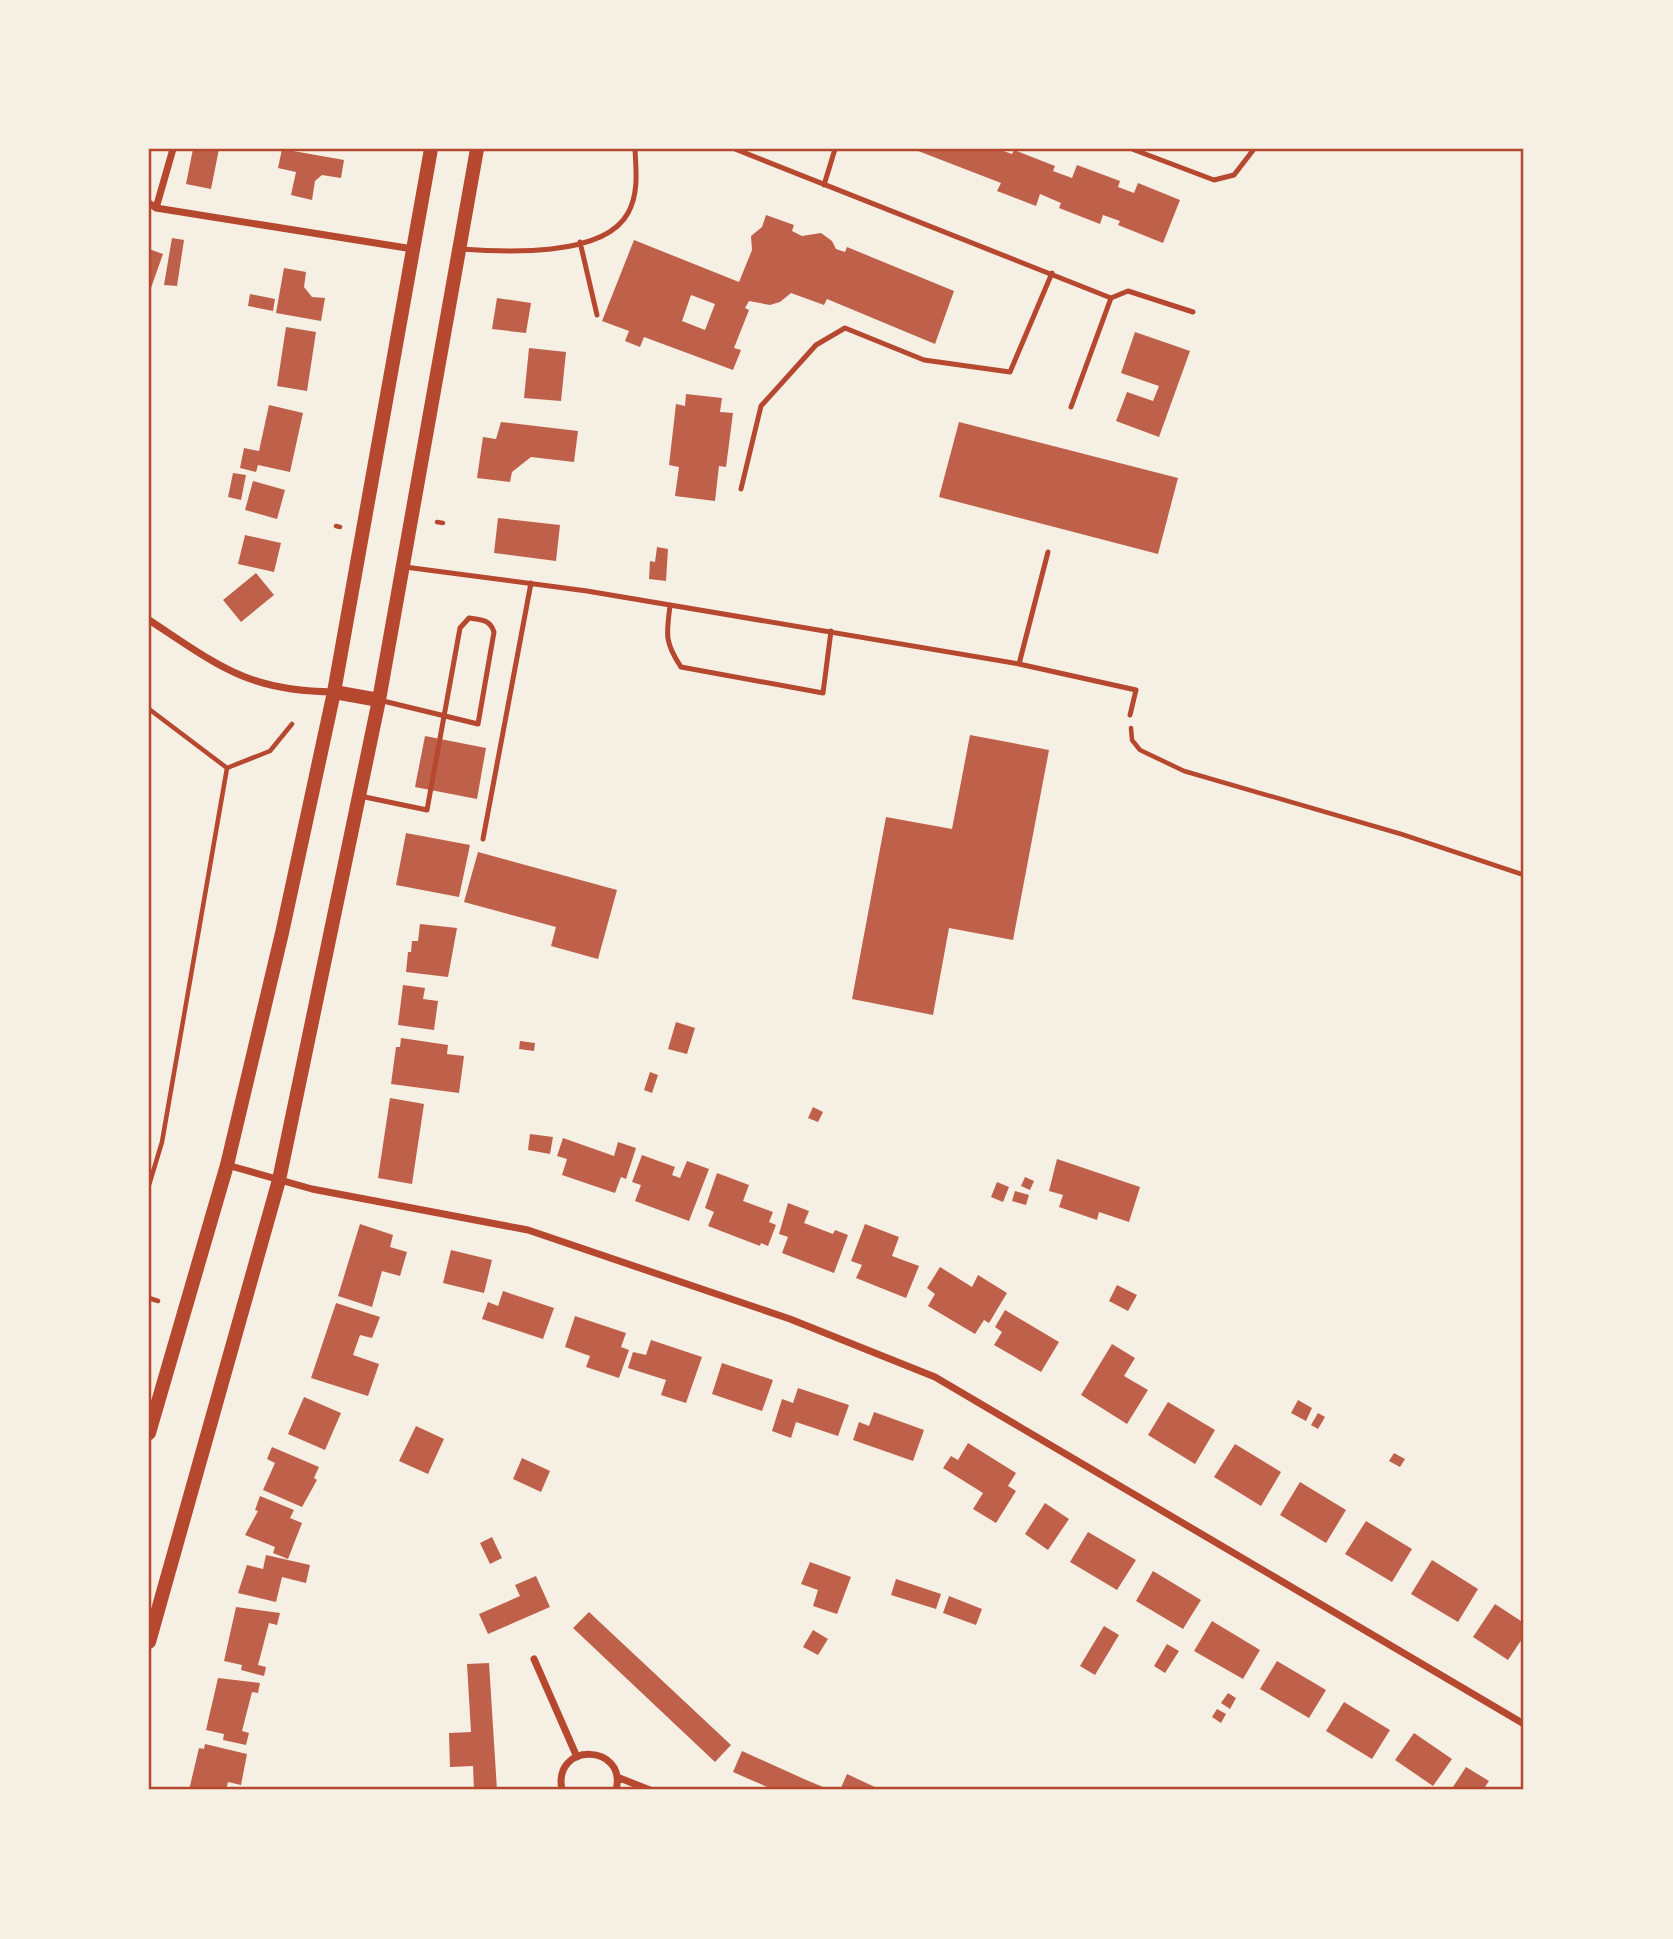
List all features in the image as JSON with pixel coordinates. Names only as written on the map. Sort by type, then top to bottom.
[{"type":"main road","points":[[149,1433],[227,1165],[334,692],[431,149]]},
{"type":"main road","points":[[149,1642],[278,1181],[360,796],[405,567],[477,149]]},
{"type":"main road","points":[[334,692],[379,700]]},
{"type":"street","points":[[173,149],[153,205],[415,250]]},
{"type":"street","points":[[149,620],[242,678],[293,691],[334,692]]},
{"type":"street","points":[[227,1165],[278,1181],[528,1230],[790,1319],[935,1377],[1524,1724]]},
{"type":"street","points":[[534,1659],[577,1757]]},
{"type":"street","points":[[562,1790],[564,1768],[577,1757],[593,1754],[612,1765],[617,1777],[616,1790]]},
{"type":"street","points":[[617,1777],[650,1790]]},
{"type":"lane","points":[[460,248],[513,253],[556,250],[620,224],[629,212],[635,192],[635,149]]},
{"type":"lane","points":[[735,149],[1111,298],[1128,291],[1193,312]]},
{"type":"lane","points":[[824,185],[835,149]]},
{"type":"lane","points":[[1132,149],[1214,180],[1234,175],[1254,149]]},
{"type":"lane","points":[[580,242],[597,315]]},
{"type":"lane","points":[[741,489],[761,406],[816,345],[845,328],[924,360],[1010,372],[1052,273]]},
{"type":"lane","points":[[1071,408],[1111,298]]},
{"type":"lane","points":[[1019,664],[1048,552]]},
{"type":"lane","points":[[405,567],[531,583],[1019,664],[1136,690],[1130,715]]},
{"type":"lane","points":[[483,839],[531,583]]},
{"type":"lane","points":[[670,606],[668,648],[681,667],[823,693],[831,631]]},
{"type":"lane","points":[[360,796],[427,810],[444,718],[460,628],[469,618],[488,621],[494,632],[478,724],[444,718],[379,700]]},
{"type":"path","points":[[149,709],[227,768]]},
{"type":"path","points":[[1130,715],[1132,740],[1140,750],[1184,771],[1401,834],[1524,875]]},
{"type":"path","points":[[227,768],[270,751],[292,724]]},
{"type":"path","points":[[149,1185],[162,1142],[227,768]]},
{"type":"path","points":[[149,1298],[158,1301]]},
{"type":"building","points":[[193,149],[219,149],[211,189],[186,184]]},
{"type":"building","points":[[282,149],[344,160],[341,178],[322,175],[315,181],[312,200],[291,195],[296,172],[278,168]]},
{"type":"building","points":[[913,149],[998,149],[1012,154],[1014,150],[1055,166],[1053,171],[1072,178],[1077,165],[1120,181],[1118,187],[1134,193],[1138,183],[1180,200],[1163,243],[1118,225],[1120,221],[1103,215],[1100,224],[1059,208],[1061,203],[1040,194],[1036,206],[997,191],[1001,183]]},
{"type":"building","points":[[766,215],[794,225],[792,231],[802,236],[821,233],[832,241],[836,249],[845,252],[847,247],[954,291],[935,344],[827,299],[824,305],[791,293],[780,302],[770,305],[749,301],[745,308],[749,310],[734,348],[741,350],[733,370],[644,337],[640,347],[625,341],[629,331],[602,321],[634,240],[739,282],[752,250],[751,236],[762,227]],"holes":[[[691,295],[715,304],[705,330],[682,321]]]},
{"type":"building","points":[[172,238],[184,240],[177,286],[164,285]]},
{"type":"building","points":[[149,249],[163,254],[151,288],[149,287]]},
{"type":"building","points":[[284,268],[306,272],[304,287],[312,297],[325,298],[321,321],[276,313]]},
{"type":"building","points":[[250,294],[275,299],[273,311],[248,306]]},
{"type":"building","points":[[497,298],[531,303],[526,333],[492,329]]},
{"type":"building","points":[[286,327],[316,332],[307,391],[277,386]]},
{"type":"building","points":[[1135,332],[1190,351],[1159,437],[1116,421],[1127,392],[1153,401],[1159,386],[1121,373]]},
{"type":"building","points":[[529,348],[566,352],[561,401],[524,398]]},
{"type":"building","points":[[686,394],[722,398],[720,412],[733,413],[726,467],[719,466],[715,501],[675,496],[679,467],[669,465],[676,404],[685,406]]},
{"type":"building","points":[[269,405],[303,413],[290,472],[258,465],[256,472],[240,468],[244,448],[259,451]]},
{"type":"building","points":[[501,422],[578,431],[574,462],[531,457],[512,472],[510,482],[477,478],[483,437],[496,439]]},
{"type":"building","points":[[959,422],[1178,478],[1158,554],[939,497]]},
{"type":"building","points":[[233,473],[246,475],[241,500],[228,497]]},
{"type":"building","points":[[253,481],[285,490],[277,519],[245,510]]},
{"type":"building","points":[[498,518],[560,525],[556,561],[494,553]]},
{"type":"building","points":[[245,535],[281,543],[274,572],[238,564]]},
{"type":"building","points":[[657,547],[668,549],[666,581],[649,579],[650,561],[655,562]]},
{"type":"building","points":[[256,573],[274,595],[241,622],[223,600]]},
{"type":"building","points":[[970,735],[1049,750],[1013,940],[949,928],[933,1015],[852,999],[886,817],[952,829]]},
{"type":"building","points":[[425,736],[486,748],[477,799],[415,787]]},
{"type":"building","points":[[406,833],[470,845],[459,897],[396,885]]},
{"type":"building","points":[[478,852],[617,890],[598,959],[551,946],[556,927],[464,902]]},
{"type":"building","points":[[420,924],[457,928],[448,977],[406,972],[408,952],[411,952],[412,941],[418,941]]},
{"type":"building","points":[[403,985],[425,988],[423,999],[438,1001],[434,1030],[398,1025]]},
{"type":"building","points":[[676,1022],[695,1028],[687,1054],[668,1049]]},
{"type":"building","points":[[401,1038],[448,1045],[447,1054],[464,1056],[459,1093],[391,1084],[396,1047],[400,1047]]},
{"type":"building","points":[[520,1041],[535,1043],[534,1051],[519,1049]]},
{"type":"building","points":[[650,1072],[658,1075],[652,1093],[644,1090]]},
{"type":"building","points":[[390,1098],[424,1104],[412,1184],[378,1178]]},
{"type":"building","points":[[813,1107],[823,1112],[818,1122],[808,1118]]},
{"type":"building","points":[[530,1134],[553,1137],[550,1154],[528,1150]]},
{"type":"building","points":[[563,1138],[614,1156],[618,1142],[636,1148],[626,1179],[621,1177],[615,1193],[562,1175],[567,1159],[557,1156]]},
{"type":"building","points":[[642,1155],[675,1167],[672,1175],[680,1178],[687,1161],[709,1169],[689,1221],[635,1201],[641,1185],[632,1182]]},
{"type":"building","points":[[1057,1159],[1140,1187],[1129,1222],[1099,1212],[1097,1220],[1059,1207],[1063,1195],[1049,1191]]},
{"type":"building","points":[[717,1173],[749,1185],[743,1201],[773,1212],[769,1222],[776,1225],[768,1246],[761,1243],[760,1246],[708,1226],[714,1212],[705,1208]]},
{"type":"building","points":[[1025,1177],[1034,1181],[1030,1190],[1021,1186]]},
{"type":"building","points":[[997,1182],[1009,1187],[1003,1202],[991,1197]]},
{"type":"building","points":[[1015,1191],[1029,1195],[1026,1205],[1012,1201]]},
{"type":"building","points":[[788,1203],[809,1211],[804,1223],[833,1234],[835,1230],[848,1235],[834,1273],[782,1253],[788,1237],[779,1234]]},
{"type":"building","points":[[360,1224],[393,1235],[390,1247],[407,1252],[400,1276],[382,1271],[372,1307],[338,1296]]},
{"type":"building","points":[[865,1224],[899,1237],[892,1256],[919,1266],[906,1298],[856,1278],[862,1265],[851,1261]]},
{"type":"building","points":[[451,1250],[492,1260],[484,1293],[443,1283]]},
{"type":"building","points":[[940,1267],[972,1287],[978,1275],[1007,1293],[989,1323],[984,1320],[975,1334],[928,1306],[935,1294],[927,1288]]},
{"type":"building","points":[[1117,1285],[1137,1295],[1128,1311],[1109,1301]]},
{"type":"building","points":[[503,1291],[554,1308],[543,1339],[482,1319],[488,1302],[498,1306]]},
{"type":"building","points":[[336,1303],[380,1317],[372,1338],[360,1335],[353,1355],[379,1364],[368,1396],[311,1378]]},
{"type":"building","points":[[1005,1310],[1059,1342],[1041,1372],[994,1345],[1002,1332],[995,1327]]},
{"type":"building","points":[[575,1316],[626,1333],[621,1347],[629,1350],[619,1378],[586,1367],[590,1356],[565,1347]]},
{"type":"building","points":[[651,1340],[702,1357],[686,1403],[661,1395],[666,1380],[628,1368],[633,1352],[646,1355]]},
{"type":"building","points":[[1112,1344],[1135,1358],[1124,1376],[1148,1390],[1127,1424],[1081,1395]]},
{"type":"building","points":[[722,1363],[773,1380],[762,1411],[712,1394]]},
{"type":"building","points":[[798,1388],[849,1405],[838,1436],[796,1422],[791,1438],[772,1431],[782,1399],[793,1403]]},
{"type":"building","points":[[304,1397],[341,1413],[325,1450],[288,1434]]},
{"type":"building","points":[[1298,1400],[1312,1408],[1306,1421],[1291,1413]]},
{"type":"building","points":[[1168,1402],[1215,1430],[1195,1464],[1148,1435]]},
{"type":"building","points":[[874,1412],[924,1430],[913,1461],[853,1440],[859,1422],[869,1426]]},
{"type":"building","points":[[1318,1413],[1325,1417],[1318,1429],[1311,1425]]},
{"type":"building","points":[[416,1426],[444,1439],[428,1474],[399,1461]]},
{"type":"building","points":[[968,1443],[1016,1473],[1008,1486],[1016,1491],[996,1523],[973,1509],[983,1493],[943,1468],[951,1456],[958,1460]]},
{"type":"building","points":[[1235,1444],[1281,1472],[1261,1506],[1214,1477]]},
{"type":"building","points":[[272,1447],[319,1467],[314,1478],[317,1480],[302,1507],[263,1490],[275,1463],[267,1459]]},
{"type":"building","points":[[1394,1453],[1405,1459],[1400,1467],[1389,1461]]},
{"type":"building","points":[[522,1458],[550,1471],[541,1492],[513,1479]]},
{"type":"building","points":[[1300,1482],[1346,1510],[1326,1543],[1280,1515]]},
{"type":"building","points":[[260,1496],[294,1510],[290,1518],[302,1523],[288,1559],[273,1553],[275,1547],[245,1535],[258,1511],[255,1510]]},
{"type":"building","points":[[1045,1503],[1069,1519],[1048,1550],[1025,1534]]},
{"type":"building","points":[[1366,1521],[1412,1549],[1392,1582],[1345,1554]]},
{"type":"building","points":[[1088,1532],[1136,1560],[1117,1590],[1070,1562]]},
{"type":"building","points":[[492,1537],[502,1558],[490,1564],[480,1543]]},
{"type":"building","points":[[266,1555],[310,1565],[306,1583],[282,1577],[276,1602],[238,1593],[247,1565],[263,1569]]},
{"type":"building","points":[[1432,1560],[1478,1589],[1458,1622],[1411,1594]]},
{"type":"building","points":[[810,1562],[851,1577],[837,1614],[813,1606],[818,1590],[801,1584]]},
{"type":"building","points":[[1153,1571],[1201,1600],[1183,1629],[1136,1601]]},
{"type":"building","points":[[536,1576],[550,1607],[488,1634],[479,1614],[520,1596],[515,1585]]},
{"type":"building","points":[[896,1579],[941,1594],[936,1609],[891,1595]]},
{"type":"building","points":[[949,1596],[982,1609],[976,1625],[943,1613]]},
{"type":"building","points":[[1495,1604],[1524,1623],[1524,1640],[1522,1639],[1508,1660],[1473,1637]]},
{"type":"building","points":[[236,1607],[280,1613],[277,1625],[269,1623],[258,1665],[266,1667],[264,1676],[241,1670],[242,1665],[224,1661]]},
{"type":"building","points":[[589,1612],[731,1745],[715,1762],[573,1628]]},
{"type":"building","points":[[1212,1621],[1260,1650],[1243,1679],[1194,1651]]},
{"type":"building","points":[[1104,1626],[1119,1635],[1095,1675],[1080,1666]]},
{"type":"building","points":[[813,1630],[828,1639],[818,1655],[803,1647]]},
{"type":"building","points":[[1167,1644],[1179,1651],[1165,1673],[1154,1666]]},
{"type":"building","points":[[1277,1661],[1326,1690],[1309,1718],[1260,1689]]},
{"type":"building","points":[[489,1663],[497,1790],[474,1790],[473,1766],[450,1767],[449,1733],[471,1732],[467,1664]]},
{"type":"building","points":[[218,1678],[260,1683],[258,1693],[252,1692],[242,1731],[249,1733],[246,1745],[223,1740],[224,1734],[206,1730]]},
{"type":"building","points":[[1228,1693],[1236,1698],[1230,1709],[1221,1703]]},
{"type":"building","points":[[1344,1702],[1390,1730],[1372,1759],[1326,1731]]},
{"type":"building","points":[[1217,1709],[1226,1714],[1221,1723],[1212,1717]]},
{"type":"building","points":[[1414,1733],[1452,1759],[1433,1786],[1395,1760]]},
{"type":"building","points":[[205,1744],[247,1754],[241,1785],[228,1782],[226,1790],[189,1790],[199,1748],[204,1749]]},
{"type":"building","points":[[742,1751],[830,1790],[774,1790],[733,1772]]},
{"type":"building","points":[[1466,1767],[1489,1781],[1483,1790],[1451,1790]]},
{"type":"building","points":[[847,1774],[877,1788],[876,1790],[840,1790]]}]
